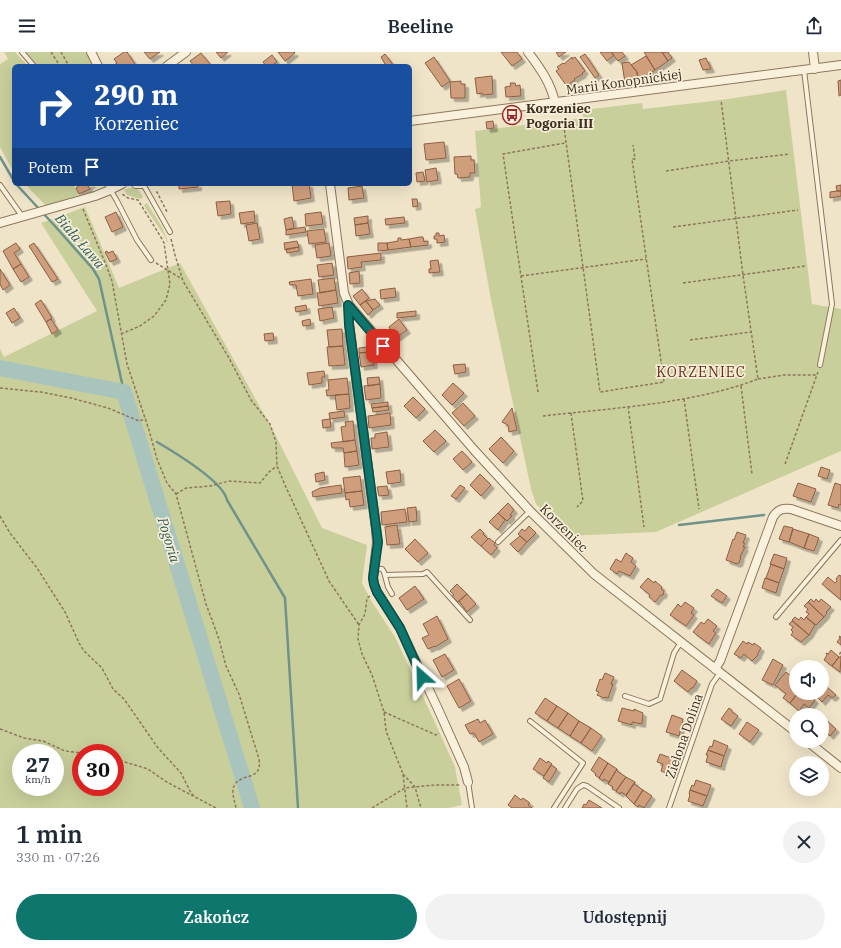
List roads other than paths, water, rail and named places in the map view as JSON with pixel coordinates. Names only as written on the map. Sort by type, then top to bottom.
[{"type":"street","points":[[90,52],[97,64]]},
{"type":"street","points":[[170,64],[186,52]]},
{"type":"street","points":[[528,52],[546,78],[553,93],[555,103]]},
{"type":"street","points":[[813,52],[815,69]]},
{"type":"street","name":"Marii Konopnickiej","points":[[412,121],[841,65]]},
{"type":"street","points":[[330,186],[344,293],[348,305],[349,324],[378,542],[373,578],[374,584],[377,592],[400,628],[464,767],[468,782]]},
{"type":"street","points":[[0,223],[94,196],[108,187]]},
{"type":"street","name":"Korzeniec","points":[[348,305],[465,440],[530,511],[594,574],[789,727]]},
{"type":"street","points":[[718,671],[720,661],[770,524],[776,512],[784,509],[791,510],[841,526]]},
{"type":"street","points":[[816,748],[841,768]]},
{"type":"lane","points":[[22,52],[32,64]]},
{"type":"lane","points":[[804,70],[832,304],[820,365]]},
{"type":"lane","points":[[0,185],[22,216]]},
{"type":"lane","points":[[143,186],[170,232]]},
{"type":"lane","points":[[108,187],[137,240],[151,260]]},
{"type":"lane","points":[[498,542],[530,511]]},
{"type":"lane","points":[[776,617],[841,540]]},
{"type":"lane","points":[[374,568],[382,569],[392,594]]},
{"type":"lane","points":[[385,575],[418,574],[427,572],[470,620]]},
{"type":"lane","points":[[625,696],[649,704],[660,699],[674,653],[681,642]]},
{"type":"lane","name":"Zielona Dolina","points":[[669,808],[712,684],[718,671]]},
{"type":"lane","points":[[530,721],[583,763],[554,808]]},
{"type":"lane","points":[[468,782],[472,808]]},
{"type":"lane","points":[[565,808],[577,789],[583,785],[587,786],[619,808]]},
{"type":"waterway","name":"Biała Ława","points":[[0,157],[12,178]]},
{"type":"waterway","name":"Biała Ława","points":[[18,186],[93,269],[99,279],[124,392]]},
{"type":"waterway","name":"Pogoria","points":[[0,368],[124,392],[252,808]]},
{"type":"waterway","points":[[157,442],[208,476],[224,492],[227,500],[285,598],[298,808]]},
{"type":"waterway","points":[[679,525],[764,515]]},
{"type":"place","name":"Korzeniec Pogoria III","points":[[512,115]]},
{"type":"district","name":"KORZENIEC","points":[[701,372]]}]
